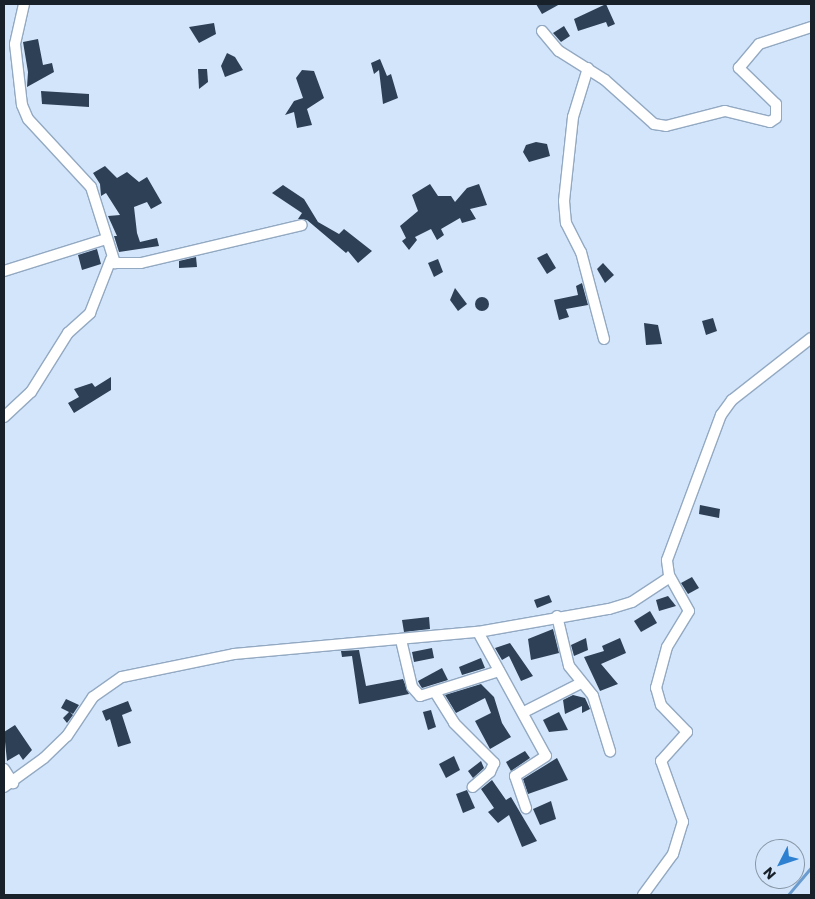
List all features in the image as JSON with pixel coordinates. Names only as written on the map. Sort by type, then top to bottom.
[{"type":"street","points":[[4,417],[31,392],[68,334],[90,313],[111,259],[101,209],[90,187],[28,118],[22,105],[15,44],[24,4]]},
{"type":"street","points":[[542,31],[559,51],[588,68],[659,126],[725,112],[770,122],[778,113],[776,104],[738,68],[759,44],[811,27]]},
{"type":"street","points":[[588,68],[573,118],[564,202],[566,223],[581,252],[604,339]]},
{"type":"street","points":[[111,259],[118,265],[141,263],[302,225]]},
{"type":"street","points":[[4,271],[106,239]]},
{"type":"street","points":[[643,895],[673,854],[683,822],[661,761],[687,732],[661,705],[656,688],[667,647],[689,612],[670,577],[667,560],[721,415],[732,400],[811,338]]},
{"type":"street","points":[[4,769],[8,785],[67,736],[105,685],[122,677],[234,654],[478,632],[556,616],[621,606],[670,577]]},
{"type":"street","points":[[556,616],[569,666],[580,683],[593,696],[610,751]]},
{"type":"street","points":[[478,632],[524,712],[546,756],[515,776],[526,808]]},
{"type":"street","points":[[401,640],[413,689],[424,698],[435,692],[499,671]]},
{"type":"street","points":[[524,712],[580,683]]},
{"type":"street","points":[[435,692],[454,723],[494,763],[490,772],[473,787]]},
{"type":"building","points":[[536,4],[560,4],[542,14]]},
{"type":"building","points":[[606,4],[615,24],[608,27],[606,22],[578,31],[574,19]]},
{"type":"building","points":[[214,23],[216,34],[199,43],[189,27]]},
{"type":"building","points":[[564,26],[570,36],[561,42],[553,33]]},
{"type":"building","points":[[38,39],[43,65],[52,63],[54,72],[27,87],[28,72],[23,42]]},
{"type":"building","points":[[227,53],[235,57],[243,70],[225,77],[221,66]]},
{"type":"building","points":[[380,59],[387,76],[391,74],[398,98],[383,104],[379,70],[374,74],[371,63]]},
{"type":"building","points":[[198,69],[207,69],[208,82],[199,89]]},
{"type":"building","points":[[302,70],[314,71],[324,98],[307,109],[312,125],[297,128],[294,112],[285,115],[294,101],[303,98],[296,78]]},
{"type":"building","points":[[41,91],[89,94],[89,107],[42,104]]},
{"type":"building","points":[[536,142],[547,144],[550,156],[529,162],[523,152],[526,145]]},
{"type":"building","points":[[105,166],[117,178],[127,172],[139,182],[147,177],[162,203],[151,209],[147,202],[134,207],[137,233],[140,242],[157,238],[159,246],[119,252],[114,236],[117,236],[108,216],[120,215],[106,193],[101,196],[100,184],[93,173]]},
{"type":"building","points":[[430,184],[438,196],[451,196],[455,202],[467,188],[479,184],[487,205],[470,209],[476,219],[462,223],[460,218],[441,229],[444,235],[437,240],[431,229],[415,237],[417,240],[409,250],[402,241],[406,238],[400,226],[418,211],[412,195]]},
{"type":"building","points":[[283,185],[304,199],[318,222],[339,234],[344,229],[372,251],[358,263],[348,251],[346,253],[307,220],[298,219],[302,213],[272,193]]},
{"type":"building","points":[[97,249],[101,264],[82,270],[78,255]]},
{"type":"building","points":[[547,253],[556,268],[547,274],[537,258]]},
{"type":"building","points":[[196,257],[197,267],[179,268],[179,261]]},
{"type":"building","points":[[438,259],[443,272],[434,277],[428,263]]},
{"type":"building","points":[[603,263],[614,275],[605,283],[597,269]]},
{"type":"building","points":[[582,283],[588,305],[566,309],[569,317],[559,320],[554,300],[578,295],[576,286]]},
{"type":"building","points":[[455,288],[467,304],[458,311],[450,300]]},
{"type":"building","points":[[479,297],[485,297],[489,304],[485,311],[479,311],[475,307],[475,301]]},
{"type":"building","points":[[713,318],[717,331],[706,335],[702,321]]},
{"type":"building","points":[[644,323],[658,325],[662,344],[646,345]]},
{"type":"building","points":[[111,377],[111,390],[74,413],[68,403],[79,397],[74,389],[92,383],[95,387]]},
{"type":"building","points":[[700,505],[720,509],[719,518],[699,514]]},
{"type":"building","points":[[692,577],[699,588],[688,594],[681,583]]},
{"type":"building","points":[[549,595],[552,602],[537,608],[534,600]]},
{"type":"building","points":[[668,596],[676,606],[659,611],[656,600]]},
{"type":"building","points":[[650,611],[657,623],[641,632],[634,621]]},
{"type":"building","points":[[429,617],[430,629],[404,632],[402,620]]},
{"type":"building","points":[[553,629],[559,653],[531,660],[528,639]]},
{"type":"building","points":[[586,638],[588,650],[574,656],[571,645]]},
{"type":"building","points":[[620,638],[626,653],[601,664],[618,684],[600,691],[584,657],[604,651],[602,646]]},
{"type":"building","points":[[510,643],[533,676],[521,681],[509,656],[502,660],[495,648]]},
{"type":"building","points":[[432,648],[434,658],[414,662],[412,652]]},
{"type":"building","points":[[359,650],[366,686],[403,679],[409,694],[359,704],[352,656],[342,657],[341,651]]},
{"type":"building","points":[[481,658],[485,668],[462,675],[459,667]]},
{"type":"building","points":[[442,668],[448,680],[422,688],[418,681]]},
{"type":"building","points":[[481,684],[494,697],[502,723],[511,737],[490,749],[475,721],[491,713],[485,698],[456,713],[445,695]]},
{"type":"building","points":[[573,695],[585,698],[590,709],[582,713],[582,706],[565,714],[563,700]]},
{"type":"building","points":[[66,699],[79,705],[73,714],[70,712],[73,715],[67,723],[63,718],[69,712],[61,708]]},
{"type":"building","points":[[128,701],[132,711],[122,715],[131,743],[118,747],[110,719],[106,721],[102,711]]},
{"type":"building","points":[[431,710],[436,727],[428,730],[423,712]]},
{"type":"building","points":[[559,712],[568,730],[549,732],[543,720]]},
{"type":"building","points":[[15,725],[32,750],[23,760],[19,754],[7,761],[4,732]]},
{"type":"building","points":[[525,751],[530,758],[511,771],[506,762]]},
{"type":"building","points":[[454,756],[460,770],[446,778],[439,764]]},
{"type":"building","points":[[557,758],[568,780],[528,794],[523,779]]},
{"type":"building","points":[[481,761],[484,768],[473,778],[468,771]]},
{"type":"building","points":[[492,780],[506,800],[511,797],[537,841],[522,847],[509,815],[498,823],[488,812],[494,808],[481,789]]},
{"type":"building","points":[[467,790],[475,808],[463,813],[456,794]]},
{"type":"building","points":[[551,801],[556,819],[540,825],[533,809]]},
{"type":"waterway","points":[[788,895],[811,868]]}]
